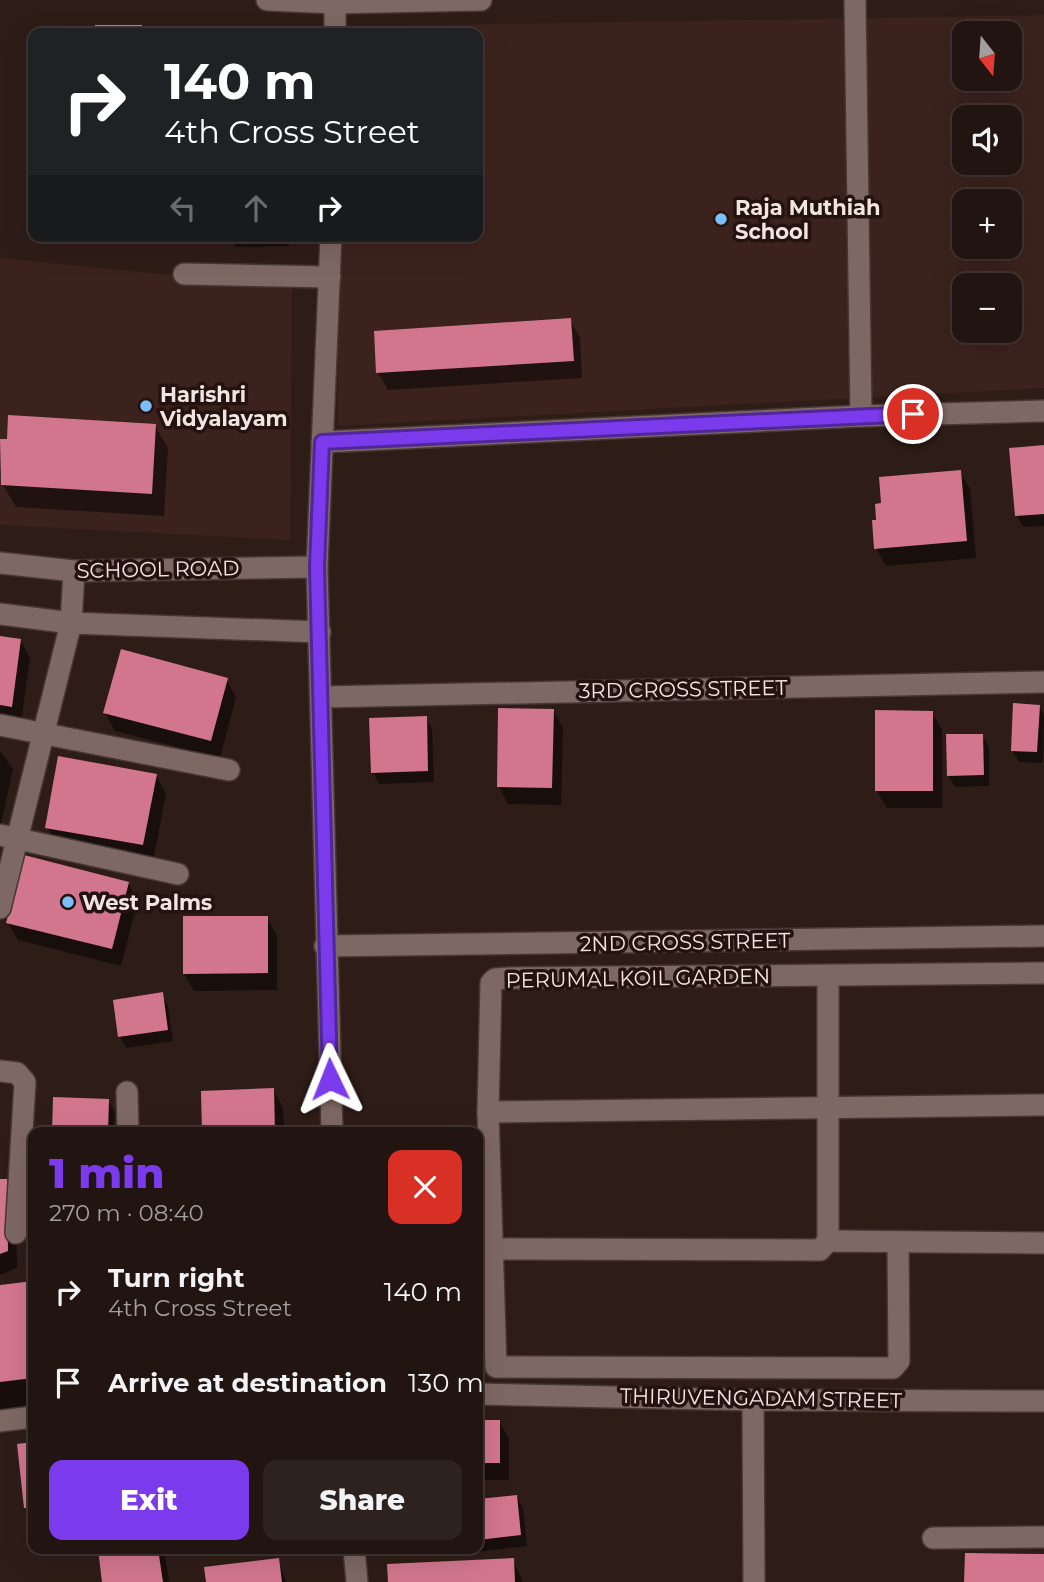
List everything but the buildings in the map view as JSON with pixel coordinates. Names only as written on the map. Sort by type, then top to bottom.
[{"type":"street","points":[[267,0],[481,0]]},
{"type":"street","points":[[855,0],[861,416]]},
{"type":"street","points":[[335,1],[335,28]]},
{"type":"street","points":[[331,242],[317,567],[332,1127]]},
{"type":"street","points":[[184,274],[330,277]]},
{"type":"street","points":[[322,442],[861,416],[1044,411]]},
{"type":"street","name":"SCHOOL ROAD","points":[[0,563],[74,570],[317,567]]},
{"type":"street","points":[[0,908],[9,836],[44,732],[71,623],[74,570]]},
{"type":"street","points":[[0,614],[71,623],[320,632]]},
{"type":"street","name":"3RD CROSS STREET","points":[[322,697],[1044,682]]},
{"type":"street","points":[[0,725],[229,771]]},
{"type":"street","points":[[9,836],[178,874]]},
{"type":"street","name":"2ND CROSS STREET","points":[[325,946],[1044,936]]},
{"type":"street","name":"PERUMAL KOIL GARDEN","points":[[898,1242],[899,1361],[892,1368],[496,1367],[486,1299],[495,1250],[488,1112],[490,994],[495,979],[1044,974]]},
{"type":"street","points":[[495,1250],[820,1250],[828,1241],[828,976]]},
{"type":"street","points":[[0,1071],[17,1073],[25,1082],[16,1233]]},
{"type":"street","points":[[127,1092],[128,1127]]},
{"type":"street","points":[[488,1112],[1044,1105]]},
{"type":"street","points":[[828,1241],[1044,1243]]},
{"type":"street","name":"THIRUVENGADAM STREET","points":[[483,1394],[753,1400],[1044,1401]]},
{"type":"street","points":[[753,1400],[754,1582]]},
{"type":"street","points":[[0,1421],[28,1418]]},
{"type":"street","points":[[933,1538],[1044,1537]]},
{"type":"street","points":[[354,1554],[356,1582]]},
{"type":"shaded area","name":"Raja Muthiah School","points":[[1044,15],[1044,388],[338,426],[338,242],[483,242],[483,28],[337,27]]},
{"type":"shaded area","name":"Harishri Vidyalayam","points":[[0,258],[292,287],[290,540],[0,525]]},
{"type":"place","name":"Raja Muthiah School","points":[[721,219]]},
{"type":"place","name":"Harishri Vidyalayam","points":[[146,406]]},
{"type":"place","name":"West Palms","points":[[68,902]]},
{"type":"route","points":[[330,1079],[317,567],[322,442],[913,414]]}]
